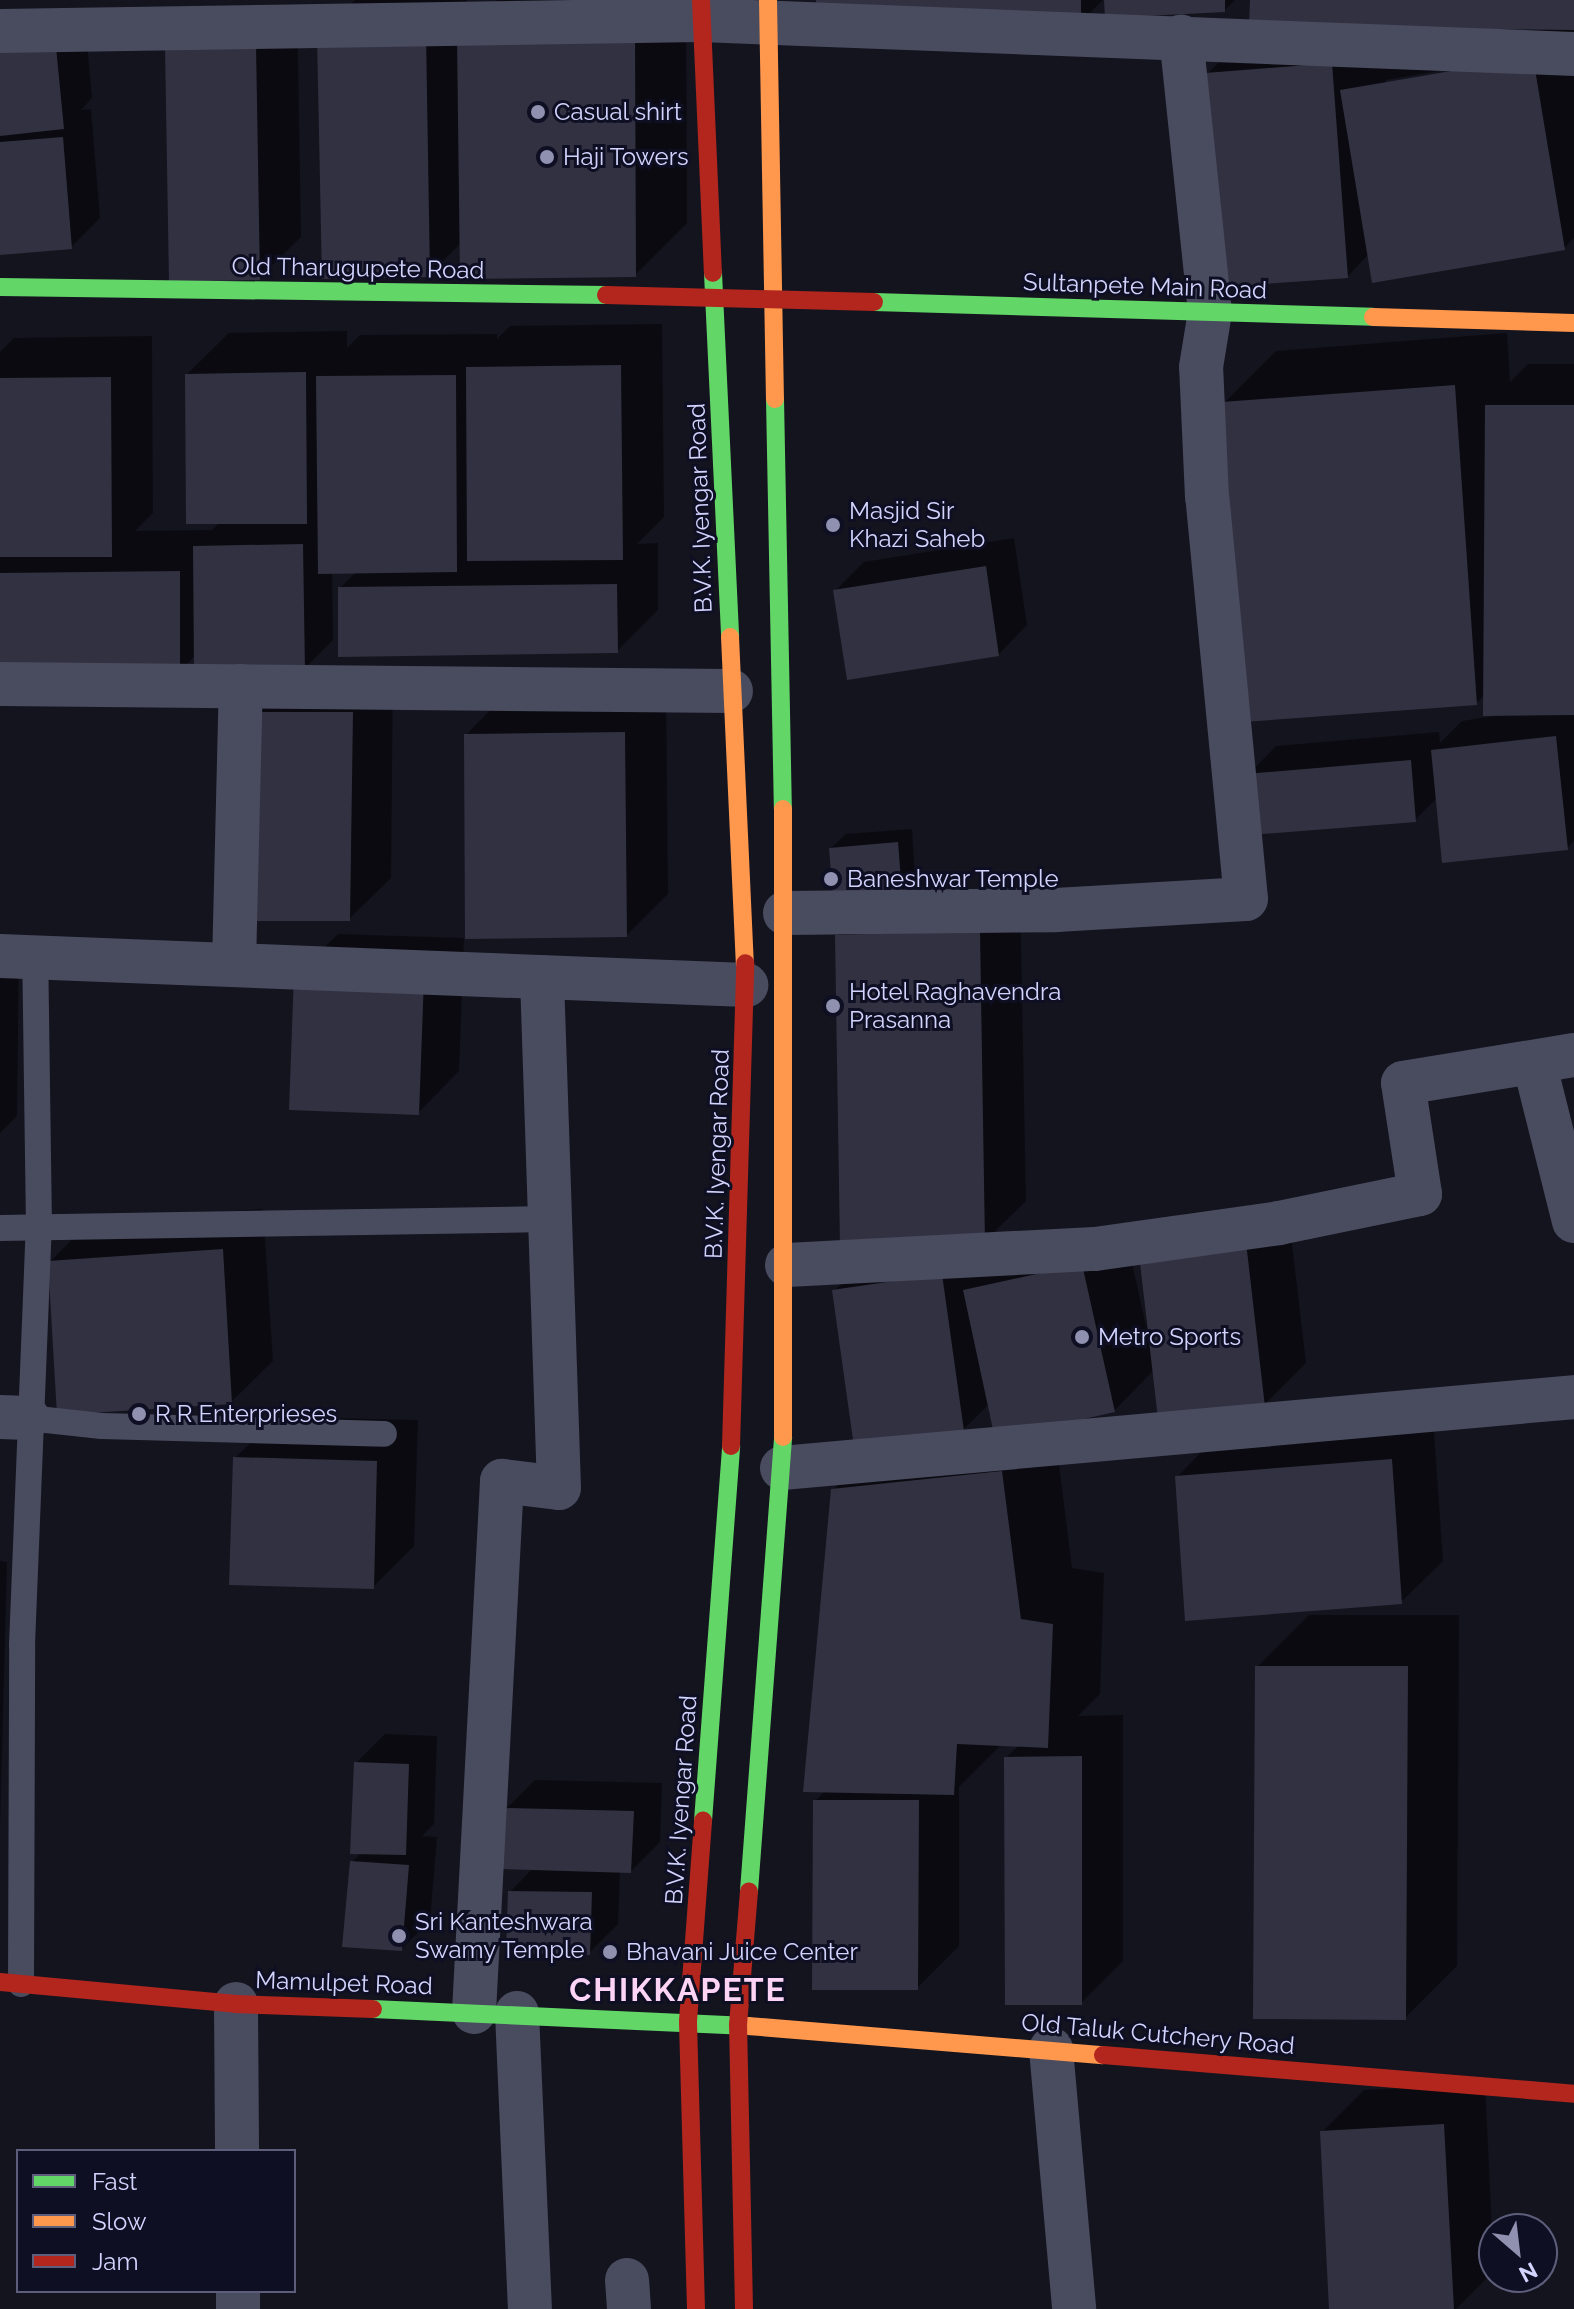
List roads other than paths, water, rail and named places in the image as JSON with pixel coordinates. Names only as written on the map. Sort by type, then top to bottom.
[{"type":"street","points":[[0,31],[701,10],[1181,37],[1574,54]]},
{"type":"street","name":"B.V.K. Iyengar Road","points":[[696,2309],[688,2021],[730,1472],[746,985],[701,10]]},
{"type":"street","points":[[744,2309],[738,2025],[782,1468],[787,1265],[785,913],[768,12]]},
{"type":"street","points":[[785,913],[1056,910],[1246,899],[1207,497],[1201,367],[1210,312],[1181,37]]},
{"type":"street","name":"Old Tharugupete Road","points":[[0,287],[715,297]]},
{"type":"street","name":"Sultanpete Main Road","points":[[715,297],[1574,323]]},
{"type":"street","points":[[0,684],[731,691]]},
{"type":"street","points":[[234,965],[241,686]]},
{"type":"street","points":[[17,957],[746,985]]},
{"type":"street","points":[[474,2012],[502,1481],[559,1488],[542,977]]},
{"type":"street","points":[[787,1265],[1095,1249],[1279,1223],[1420,1194],[1403,1083],[1554,1058],[1574,1221]]},
{"type":"street","points":[[782,1468],[1574,1397]]},
{"type":"street","name":"Mamulpet Road","points":[[11,1983],[236,2004],[688,2021]]},
{"type":"street","points":[[236,2004],[237,2149]]},
{"type":"street","points":[[517,2013],[530,2309]]},
{"type":"street","name":"Old Taluk Cutchery Road","points":[[688,2021],[1574,2094]]},
{"type":"street","points":[[1051,2049],[1074,2309]]},
{"type":"lane","points":[[11,1983],[14,1418],[39,1228],[17,957]]},
{"type":"lane","points":[[0,1228],[548,1219]]},
{"type":"lane","points":[[14,1418],[102,1426],[384,1434]]},
{"type":"place","name":"Casual shirt","points":[[538,112]]},
{"type":"place","name":"Haji Towers","points":[[547,157]]},
{"type":"place","name":"Masjid Sir Khazi Saheb","points":[[833,525]]},
{"type":"place","name":"Baneshwar Temple","points":[[831,879]]},
{"type":"place","name":"Hotel Raghavendra Prasanna","points":[[833,1006]]},
{"type":"place","name":"Metro Sports","points":[[1082,1337]]},
{"type":"place","name":"R R Enterprieses","points":[[139,1414]]},
{"type":"place","name":"Sri Kanteshwara Swamy Temple","points":[[399,1936]]},
{"type":"place","name":"Bhavani Juice Center","points":[[610,1952]]},
{"type":"district","name":"CHIKKAPETE","points":[[678,1990]]}]
